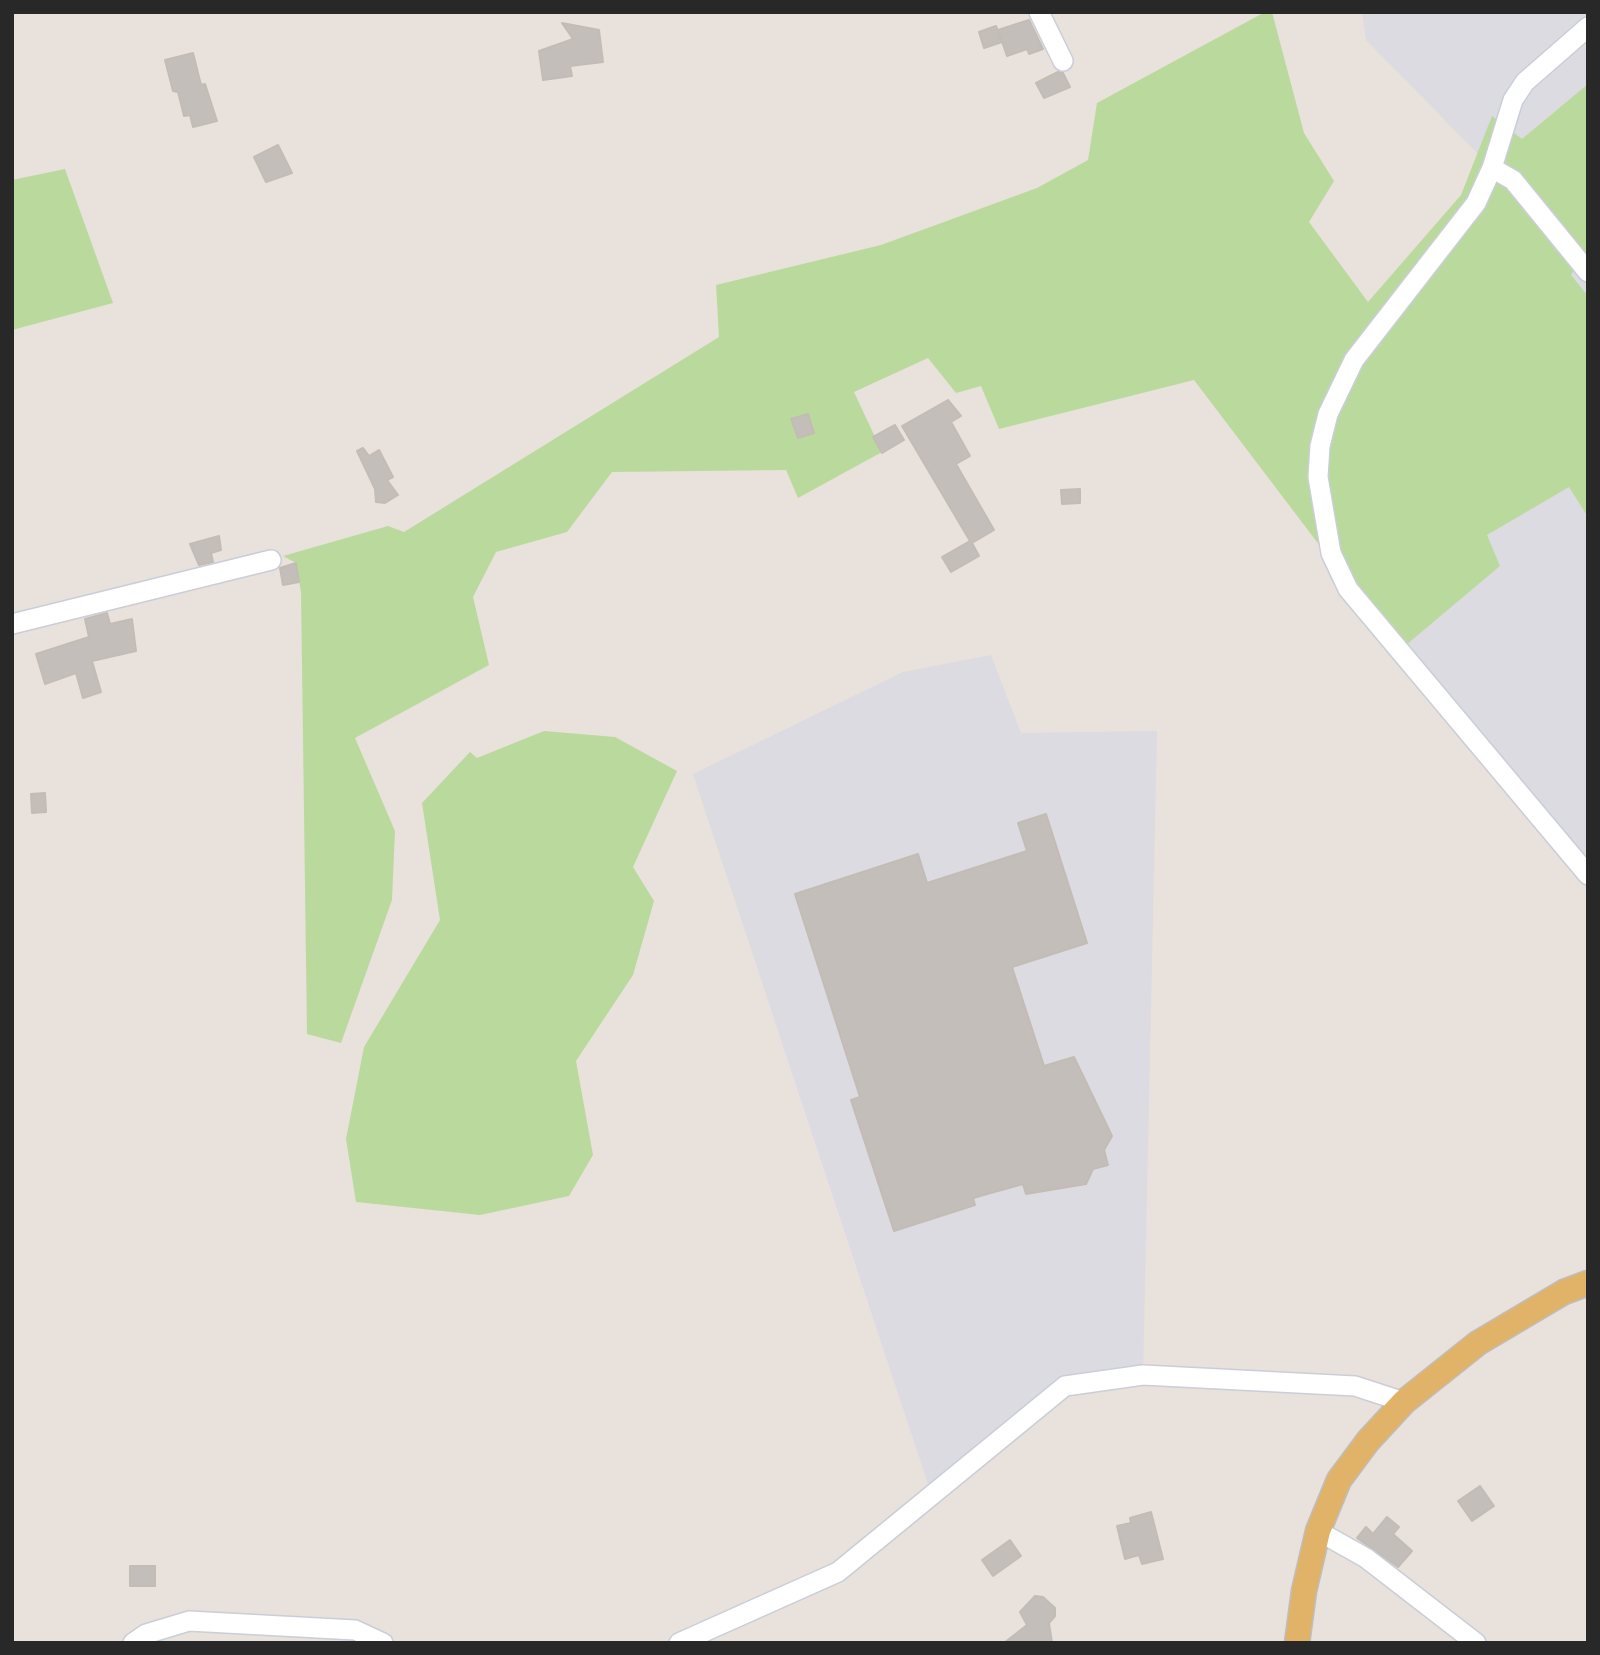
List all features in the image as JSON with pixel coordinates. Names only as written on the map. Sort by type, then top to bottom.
[{"type":"main road","points":[[1297,1643],[1304,1591],[1318,1531],[1339,1480],[1368,1441],[1404,1402],[1478,1343],[1563,1293],[1588,1283]]},
{"type":"street","points":[[1039,12],[1063,61]]},
{"type":"street","points":[[1588,27],[1525,82],[1513,100],[1492,168],[1476,203],[1354,360],[1328,414],[1320,446],[1318,477],[1331,553],[1348,589],[1588,876]]},
{"type":"street","points":[[1492,168],[1513,180],[1588,272]]},
{"type":"street","points":[[12,624],[271,560]]},
{"type":"street","points":[[679,1643],[838,1572],[1065,1386],[1143,1375],[1355,1386],[1404,1402]]},
{"type":"street","points":[[1318,1531],[1366,1558],[1476,1643]]},
{"type":"street","points":[[133,1643],[146,1634],[189,1621],[355,1630],[383,1643]]},
{"type":"shaded area","points":[[1362,12],[1588,12],[1588,875],[1348,589],[1492,168],[1366,40]]},
{"type":"shaded area","points":[[991,655],[1021,733],[1157,731],[1143,1375],[1065,1386],[932,1496],[693,774],[903,672]]},
{"type":"green space","points":[[1265,12],[1272,12],[1304,133],[1334,181],[1309,222],[1368,302],[1461,195],[1492,116],[1522,139],[1588,84],[1588,250],[1571,275],[1588,296],[1588,517],[1569,487],[1487,535],[1500,566],[1406,645],[1405,658],[1194,380],[999,429],[981,386],[956,393],[928,358],[854,392],[882,452],[798,498],[786,470],[612,472],[567,532],[496,552],[473,597],[489,665],[355,738],[395,831],[392,900],[341,1043],[307,1034],[301,592],[296,563],[283,556],[388,526],[404,532],[719,337],[716,285],[881,245],[1037,188],[1088,160],[1097,103]]},
{"type":"green space","points":[[65,169],[113,303],[12,330],[12,180]]},
{"type":"green space","points":[[544,731],[615,737],[677,771],[633,867],[654,901],[633,975],[576,1061],[593,1155],[569,1196],[480,1215],[356,1202],[346,1139],[364,1047],[440,920],[422,803],[470,752],[477,758]]},
{"type":"building","points":[[1029,20],[1043,49],[1029,54],[1027,49],[1007,56],[998,30]]},
{"type":"building","points":[[562,23],[599,30],[603,62],[570,66],[572,76],[543,80],[539,51],[573,39]]},
{"type":"building","points":[[996,26],[1002,42],[984,48],[979,32]]},
{"type":"building","points":[[193,53],[201,85],[205,84],[217,121],[193,127],[190,115],[184,116],[178,92],[173,91],[165,60]]},
{"type":"building","points":[[1058,72],[1063,73],[1070,87],[1044,98],[1036,83]]},
{"type":"building","points":[[278,145],[292,173],[266,182],[254,157]]},
{"type":"building","points":[[948,400],[961,416],[951,422],[970,456],[956,464],[994,530],[972,543],[979,556],[951,572],[942,557],[970,541],[902,426]]},
{"type":"building","points":[[808,414],[814,433],[798,438],[791,419]]},
{"type":"building","points":[[895,425],[904,440],[882,453],[873,437]]},
{"type":"building","points":[[363,448],[369,456],[379,450],[393,477],[387,480],[398,495],[385,503],[376,502],[375,489],[357,451]]},
{"type":"building","points":[[1080,489],[1080,503],[1062,504],[1061,490]]},
{"type":"building","points":[[219,536],[221,550],[211,553],[213,562],[199,565],[190,544]]},
{"type":"building","points":[[296,563],[299,582],[283,585],[280,568]]},
{"type":"building","points":[[107,613],[110,624],[132,619],[136,651],[92,661],[101,692],[83,698],[76,673],[45,684],[36,654],[89,637],[85,619]]},
{"type":"building","points":[[45,793],[46,812],[32,813],[31,794]]},
{"type":"building","points":[[1046,814],[1087,943],[1012,967],[1044,1066],[1074,1057],[1112,1136],[1104,1150],[1108,1165],[1093,1169],[1086,1184],[1026,1194],[1023,1184],[973,1198],[975,1205],[894,1231],[851,1100],[860,1097],[795,894],[918,854],[927,883],[1027,851],[1018,823]]},
{"type":"building","points":[[1480,1486],[1494,1506],[1472,1521],[1458,1501]]},
{"type":"building","points":[[1151,1512],[1163,1559],[1142,1564],[1139,1555],[1125,1559],[1117,1526],[1131,1523],[1130,1518]]},
{"type":"building","points":[[1387,1517],[1399,1527],[1393,1534],[1412,1551],[1398,1567],[1357,1538],[1366,1527],[1373,1534]]},
{"type":"building","points":[[1010,1540],[1021,1556],[993,1576],[982,1560]]},
{"type":"building","points":[[130,1566],[155,1566],[155,1586],[130,1586]]},
{"type":"building","points":[[1035,1596],[1043,1597],[1055,1608],[1055,1616],[1049,1623],[1052,1643],[1004,1643],[1027,1625],[1020,1612]]}]
